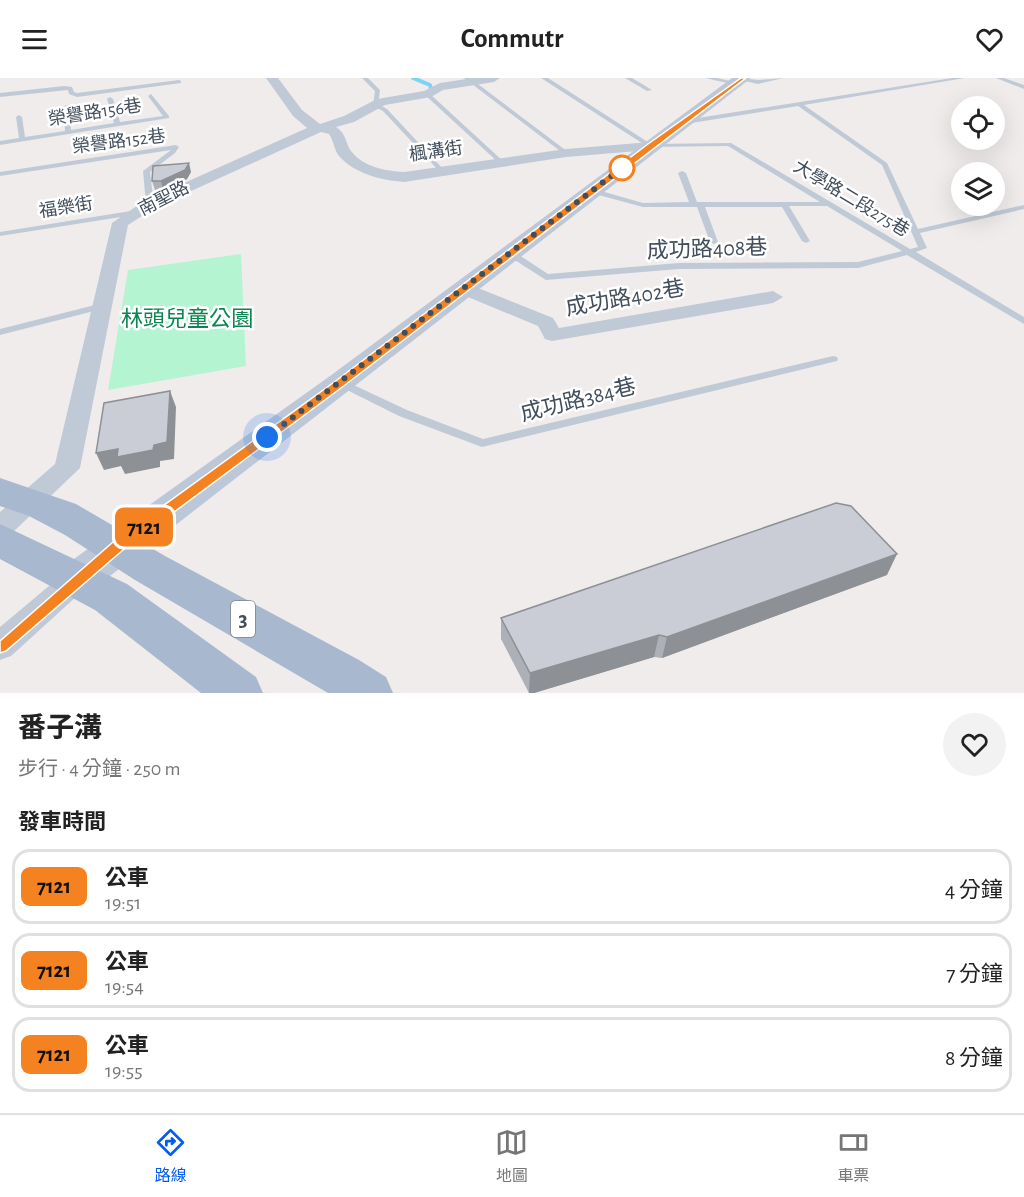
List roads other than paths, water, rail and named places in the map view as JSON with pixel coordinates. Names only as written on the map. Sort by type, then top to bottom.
[{"type":"main road","points":[[78,578],[118,546],[341,383],[463,288],[740,80]]},
{"type":"main road","name":"3","points":[[17,496],[58,511],[147,566],[338,672],[369,693]]},
{"type":"main road","points":[[0,540],[78,578],[111,597],[239,693]]},
{"type":"street","name":"楓溝街","points":[[272,78],[309,124],[325,127],[341,138],[344,153],[372,173],[404,177],[566,153],[650,146]]},
{"type":"street","name":"南聖路","points":[[0,528],[17,496],[67,468],[104,306],[109,266],[120,223],[144,208],[325,127],[349,119],[375,105],[427,94],[440,87],[469,80],[494,78]]},
{"type":"street","name":"成功路402巷","points":[[463,288],[546,322],[552,335],[773,297]]},
{"type":"street","points":[[0,646],[78,578]]},
{"type":"lane","points":[[365,78],[378,91],[375,105],[385,110],[442,171]]},
{"type":"lane","points":[[544,78],[650,146]]},
{"type":"lane","points":[[628,78],[649,90]]},
{"type":"lane","points":[[708,78],[758,82],[781,78]]},
{"type":"lane","points":[[682,123],[962,78]]},
{"type":"lane","points":[[999,78],[1024,87]]},
{"type":"lane","points":[[469,80],[566,153]]},
{"type":"lane","points":[[0,95],[64,88],[70,88],[71,93],[77,94],[179,82]]},
{"type":"lane","points":[[427,94],[502,162]]},
{"type":"lane","name":"榮譽路156巷","points":[[0,143],[167,117],[151,96]]},
{"type":"lane","points":[[110,99],[118,124]]},
{"type":"lane","points":[[799,104],[885,164],[923,248],[912,253]]},
{"type":"lane","points":[[66,107],[68,132]]},
{"type":"lane","points":[[19,117],[22,140]]},
{"type":"lane","name":"大學路二段275巷","points":[[650,146],[729,144],[1024,321]]},
{"type":"lane","name":"榮譽路152巷","points":[[0,174],[176,147],[173,152],[146,171],[144,208]]},
{"type":"lane","points":[[682,173],[714,242]]},
{"type":"lane","points":[[594,191],[643,205],[830,204]]},
{"type":"lane","points":[[784,204],[806,241]]},
{"type":"lane","points":[[916,232],[1024,207]]},
{"type":"lane","name":"福樂街","points":[[0,234],[144,208]]},
{"type":"lane","name":"成功路408巷","points":[[510,253],[546,277],[679,266],[858,265],[912,253]]},
{"type":"lane","points":[[0,332],[104,306]]},
{"type":"lane","name":"成功路384巷","points":[[341,383],[404,413],[482,443],[833,359]]},
{"type":"waterway","points":[[413,78],[430,85],[431,89]]},
{"type":"park label","name":"林頭兒童公園","points":[[187,319]]}]
